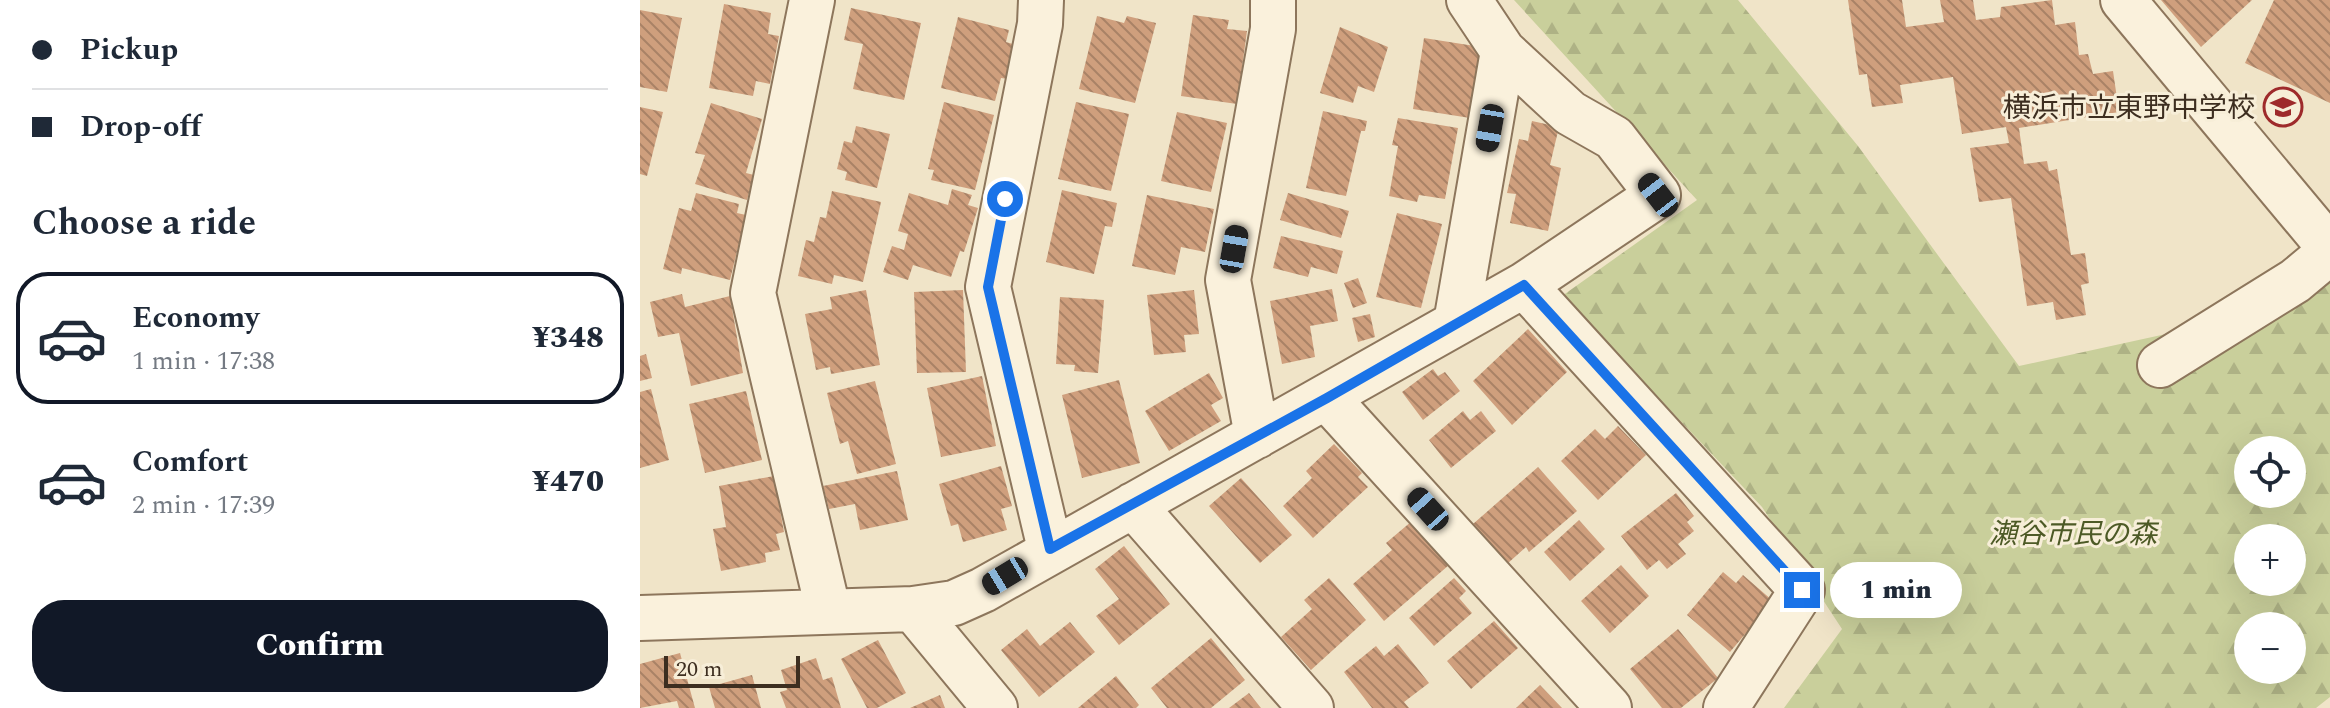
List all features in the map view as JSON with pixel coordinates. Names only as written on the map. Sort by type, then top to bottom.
[{"type":"street","points":[[812,0],[753,293],[828,609]]},
{"type":"street","points":[[1041,0],[1040,24],[988,287],[1050,549]]},
{"type":"street","points":[[1257,436],[1228,280],[1273,29],[1273,0]]},
{"type":"street","points":[[640,618],[828,609],[913,609],[968,596],[1327,398],[1524,285],[1658,195],[1614,138],[1570,113],[1503,51],[1469,0]]},
{"type":"street","points":[[2123,0],[2330,250],[2295,281],[2160,365]]},
{"type":"street","points":[[1456,323],[1503,51]]},
{"type":"street","points":[[1524,285],[1802,590],[1726,708]]},
{"type":"street","points":[[1327,398],[1609,708]]},
{"type":"street","points":[[1133,505],[1311,708]]},
{"type":"street","points":[[913,609],[995,708]]},
{"type":"green space","name":"瀬谷市民の森","points":[[1514,0],[1738,0],[1858,146],[2019,366],[2166,334],[2330,279],[2330,697],[2316,708],[1784,708],[1842,629],[1762,507],[1562,296],[1697,200]]},
{"type":"building","points":[[1848,0],[1902,0],[1906,27],[1944,22],[1940,0],[1973,0],[1976,20],[2000,17],[2001,7],[2052,0],[2055,25],[2075,22],[2079,55],[2088,54],[2093,74],[2113,71],[2119,112],[2019,128],[2024,164],[2047,161],[2049,171],[2057,169],[2071,255],[2085,253],[2089,283],[2081,285],[2086,315],[2056,320],[2053,302],[2027,306],[2011,198],[1979,202],[1970,148],[2009,143],[2006,127],[1962,134],[1953,77],[1900,85],[1903,103],[1872,107],[1867,74],[1859,75]]},
{"type":"building","points":[[2161,0],[2252,0],[2201,47]]},
{"type":"building","points":[[2274,0],[2330,0],[2330,103],[2245,63]]},
{"type":"building","points":[[724,4],[771,13],[768,34],[779,36],[770,84],[756,81],[753,96],[709,88]]},
{"type":"building","points":[[851,8],[921,23],[904,100],[853,89],[863,44],[844,40]]},
{"type":"building","points":[[640,10],[682,18],[667,92],[640,87]]},
{"type":"building","points":[[1193,15],[1229,20],[1227,29],[1247,31],[1237,104],[1181,96]]},
{"type":"building","points":[[1097,16],[1124,23],[1127,16],[1156,23],[1135,103],[1079,89]]},
{"type":"building","points":[[958,17],[1009,30],[1006,42],[1016,45],[1008,79],[1001,78],[995,101],[941,88]]},
{"type":"building","points":[[1340,27],[1388,47],[1374,92],[1358,86],[1353,103],[1320,93]]},
{"type":"building","points":[[1424,38],[1481,47],[1470,118],[1413,109]]},
{"type":"building","points":[[944,102],[994,115],[975,190],[931,180],[934,170],[928,169]]},
{"type":"building","points":[[1076,102],[1129,114],[1111,191],[1058,179]]},
{"type":"building","points":[[711,103],[762,119],[746,173],[754,175],[747,200],[695,184],[705,155],[695,153]]},
{"type":"building","points":[[640,107],[663,112],[647,176],[640,174]]},
{"type":"building","points":[[1323,111],[1367,121],[1365,131],[1361,131],[1346,196],[1306,188]]},
{"type":"building","points":[[1177,112],[1227,123],[1211,192],[1161,181]]},
{"type":"building","points":[[1398,118],[1458,128],[1445,199],[1419,195],[1417,202],[1389,196],[1398,146],[1392,145]]},
{"type":"building","points":[[1532,121],[1559,127],[1550,165],[1561,168],[1548,231],[1510,223],[1516,194],[1507,193],[1519,139],[1528,141]]},
{"type":"building","points":[[856,126],[890,134],[877,188],[845,180],[847,172],[837,169],[844,141],[852,143]]},
{"type":"building","points":[[952,189],[972,195],[968,205],[978,208],[964,252],[960,251],[951,277],[913,265],[908,280],[883,272],[892,246],[904,250],[908,234],[898,231],[909,193],[948,205]]},
{"type":"building","points":[[1062,190],[1117,203],[1112,227],[1105,226],[1094,274],[1046,262]]},
{"type":"building","points":[[832,191],[881,202],[863,282],[834,275],[832,284],[798,276],[806,240],[814,242],[820,217],[826,218]]},
{"type":"building","points":[[696,193],[739,204],[737,213],[746,215],[730,280],[682,268],[681,274],[663,269],[679,208],[691,211]]},
{"type":"building","points":[[1288,193],[1349,211],[1341,238],[1280,220]]},
{"type":"building","points":[[1147,195],[1214,209],[1205,252],[1181,247],[1175,275],[1132,266]]},
{"type":"building","points":[[1397,213],[1442,224],[1421,308],[1376,297]]},
{"type":"building","points":[[1281,236],[1343,251],[1337,274],[1311,267],[1308,277],[1273,268]]},
{"type":"building","points":[[1358,278],[1367,303],[1353,308],[1344,283]]},
{"type":"building","points":[[1332,289],[1338,321],[1310,326],[1315,357],[1282,364],[1270,301]]},
{"type":"building","points":[[866,290],[880,365],[831,374],[830,367],[816,370],[805,314],[832,309],[830,297]]},
{"type":"building","points":[[963,290],[966,372],[917,373],[914,292]]},
{"type":"building","points":[[1194,290],[1199,334],[1184,335],[1186,352],[1154,355],[1147,295]]},
{"type":"building","points":[[682,294],[685,307],[730,296],[743,373],[691,386],[679,333],[658,337],[650,302]]},
{"type":"building","points":[[1060,297],[1104,300],[1098,373],[1074,371],[1075,365],[1056,364]]},
{"type":"building","points":[[1370,314],[1375,337],[1358,342],[1352,318]]},
{"type":"building","points":[[1528,329],[1567,372],[1512,425],[1473,381]]},
{"type":"building","points":[[646,354],[652,378],[640,381],[640,356]]},
{"type":"building","points":[[1433,369],[1438,376],[1445,372],[1460,391],[1423,420],[1402,392]]},
{"type":"building","points":[[1209,373],[1223,398],[1211,405],[1221,421],[1169,451],[1145,411]]},
{"type":"building","points":[[982,376],[996,446],[941,457],[927,388]]},
{"type":"building","points":[[1119,380],[1140,463],[1082,478],[1062,395]]},
{"type":"building","points":[[875,381],[896,464],[857,474],[848,441],[840,444],[827,393]]},
{"type":"building","points":[[651,389],[669,460],[640,468],[640,392]]},
{"type":"building","points":[[746,391],[762,460],[705,473],[689,404]]},
{"type":"building","points":[[1463,411],[1470,420],[1481,411],[1496,431],[1451,468],[1429,440]]},
{"type":"building","points":[[1618,426],[1646,455],[1598,500],[1561,461],[1595,429],[1605,439]]},
{"type":"building","points":[[1334,444],[1362,473],[1358,477],[1368,487],[1313,538],[1283,506],[1312,478],[1306,471]]},
{"type":"building","points":[[1001,466],[1012,506],[1001,509],[1007,530],[963,542],[958,524],[951,526],[939,484]]},
{"type":"building","points":[[1538,467],[1577,511],[1529,552],[1526,547],[1507,564],[1473,524]]},
{"type":"building","points":[[897,471],[908,520],[860,530],[855,504],[829,509],[823,486]]},
{"type":"building","points":[[774,476],[784,532],[776,534],[780,550],[765,553],[766,562],[721,571],[713,529],[726,527],[719,486]]},
{"type":"building","points":[[1241,478],[1292,535],[1260,563],[1209,506]]},
{"type":"building","points":[[1676,493],[1694,516],[1687,522],[1694,531],[1678,544],[1686,554],[1667,569],[1659,560],[1647,570],[1621,536]]},
{"type":"building","points":[[1579,520],[1605,549],[1570,581],[1544,552]]},
{"type":"building","points":[[1412,521],[1449,565],[1384,621],[1353,584],[1392,550],[1386,543]]},
{"type":"building","points":[[1124,546],[1170,604],[1119,645],[1096,616],[1119,599],[1095,569]]},
{"type":"building","points":[[1621,565],[1649,596],[1610,633],[1581,601]]},
{"type":"building","points":[[1723,572],[1736,583],[1743,575],[1773,601],[1730,652],[1687,615]]},
{"type":"building","points":[[1329,578],[1366,620],[1311,670],[1281,637],[1312,609],[1304,600]]},
{"type":"building","points":[[1454,578],[1466,591],[1459,598],[1472,613],[1434,646],[1409,618]]},
{"type":"building","points":[[1494,621],[1518,648],[1471,689],[1447,661]]},
{"type":"building","points":[[1070,622],[1095,652],[1039,697],[1001,650],[1027,629],[1040,646]]},
{"type":"building","points":[[1678,629],[1718,678],[1681,708],[1662,708],[1630,669]]},
{"type":"building","points":[[1211,638],[1245,680],[1211,708],[1167,708],[1151,688]]},
{"type":"building","points":[[878,640],[906,693],[877,708],[867,708],[841,659]]},
{"type":"building","points":[[1398,644],[1429,683],[1404,702],[1409,708],[1372,708],[1344,672],[1376,646],[1384,656]]},
{"type":"building","points":[[680,653],[695,708],[679,708],[677,701],[640,708],[640,664]]},
{"type":"building","points":[[816,658],[823,680],[832,677],[841,708],[786,708],[780,692],[787,690],[781,670]]},
{"type":"building","points":[[752,675],[761,708],[715,708],[709,687]]},
{"type":"building","points":[[1116,676],[1139,705],[1136,708],[1078,708]]},
{"type":"building","points":[[1540,685],[1562,708],[1516,708]]},
{"type":"building","points":[[1249,693],[1261,708],[1229,708]]},
{"type":"building","points":[[940,695],[945,708],[910,708]]},
{"type":"place","name":"横浜市立東野中学校","points":[[2283,107]]},
{"type":"route","points":[[1005,199],[988,287],[1050,549],[1327,398],[1524,285],[1802,590]]}]
